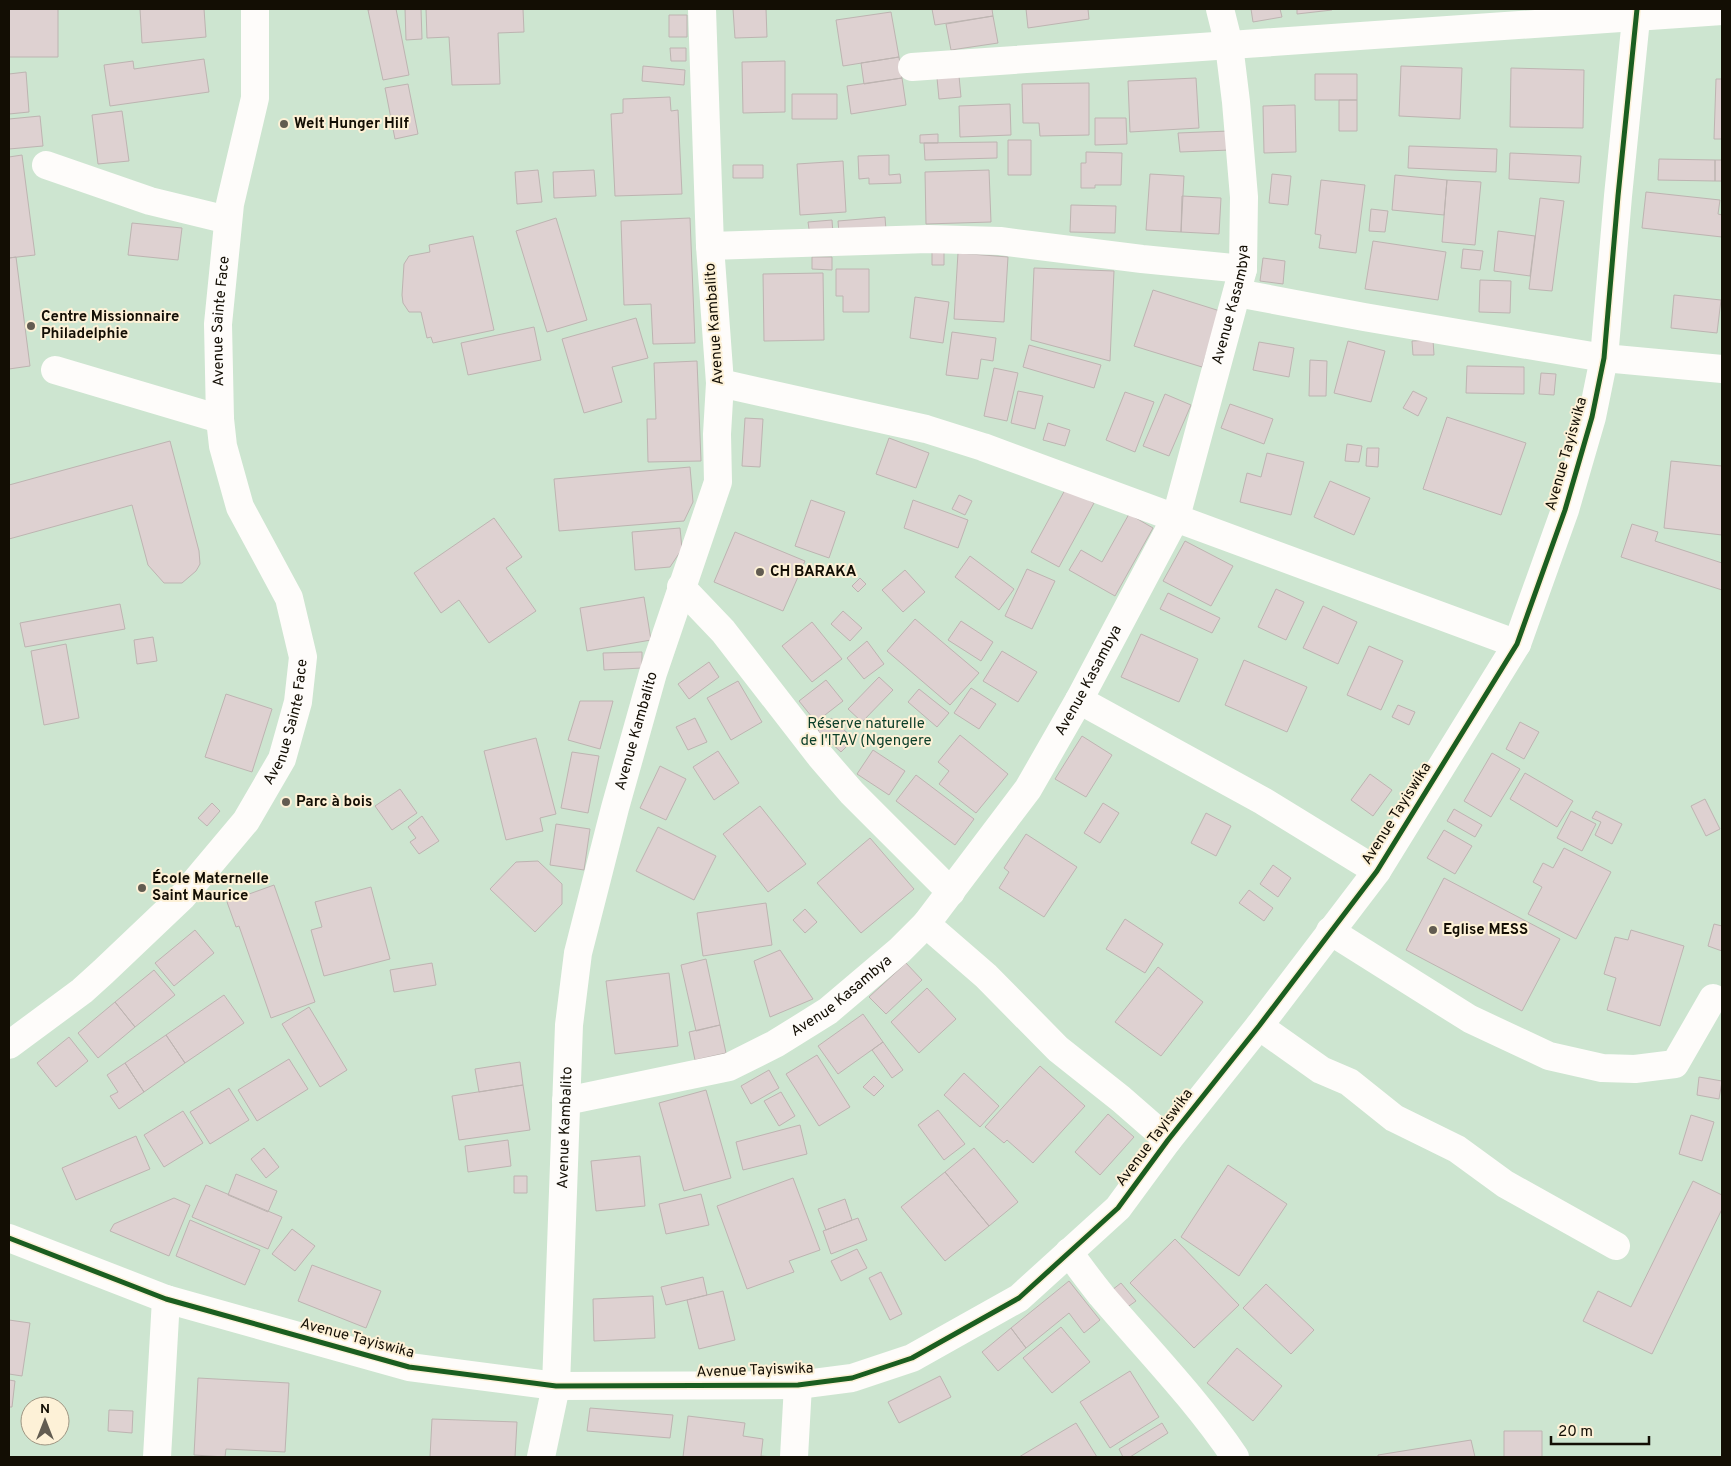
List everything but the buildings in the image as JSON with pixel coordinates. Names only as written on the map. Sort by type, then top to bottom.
[{"type":"street","name":"Avenue Sainte Face","points":[[9,1045],[82,991],[183,896],[246,821],[282,759],[298,702],[303,657],[289,598],[240,507],[223,446],[220,419],[218,324],[230,204],[255,98],[254,9]]},
{"type":"street","name":"Avenue Kambalito","points":[[541,1457],[556,1386],[566,1101],[570,1025],[578,953],[614,808],[653,673],[718,482],[717,434],[720,383],[710,246],[702,9]]},
{"type":"street","name":"Avenue Kasambya","points":[[566,1101],[729,1067],[775,1044],[828,1011],[900,950],[926,924],[1028,789],[1079,700],[1176,517],[1240,281],[1244,197],[1229,45],[1220,9]]},
{"type":"street","points":[[912,67],[1229,45],[1636,13],[1722,11]]},
{"type":"street","name":"Avenue Tayiswika","points":[[9,1238],[166,1299],[409,1367],[556,1386],[798,1384],[852,1378],[912,1358],[1019,1298],[1118,1208],[1168,1140],[1259,1026],[1377,871],[1517,644],[1568,501],[1592,417],[1604,358],[1636,13]]},
{"type":"street","points":[[46,165],[150,201],[228,220]]},
{"type":"street","points":[[710,246],[928,239],[1000,240],[1142,259],[1240,281],[1364,317],[1604,358],[1722,370]]},
{"type":"street","points":[[55,370],[220,419]]},
{"type":"street","points":[[720,383],[926,429],[983,447],[1517,644]]},
{"type":"street","points":[[681,587],[723,631],[826,763],[852,792],[951,892]]},
{"type":"street","points":[[1079,700],[1263,801],[1377,871]]},
{"type":"street","points":[[926,924],[986,976],[1058,1049],[1121,1099],[1168,1140]]},
{"type":"street","points":[[1330,931],[1470,1019],[1549,1056],[1602,1068],[1635,1069],[1675,1064],[1713,998]]},
{"type":"street","points":[[1259,1026],[1321,1070],[1349,1082],[1394,1118],[1457,1149],[1506,1184],[1616,1246]]},
{"type":"street","points":[[1069,1252],[1100,1293],[1187,1393],[1216,1429],[1235,1457]]},
{"type":"street","points":[[157,1457],[166,1299]]},
{"type":"street","points":[[794,1457],[798,1384]]},
{"type":"green space","name":"Réserve naturelle de l'ITAV (Ngengere","points":[[9,9],[1722,9],[1722,1457],[9,1457]]},
{"type":"cycle path","points":[[9,1238],[166,1299],[409,1367],[556,1386],[798,1385],[852,1378],[912,1358],[1019,1298],[1118,1208],[1168,1140],[1259,1026],[1377,871],[1517,644],[1565,510],[1592,417],[1604,358],[1637,9]]},
{"type":"place","name":"Welt Hunger Hilf","points":[[284,124]]},
{"type":"place","name":"Centre Missionnaire Philadelphie","points":[[31,326]]},
{"type":"place","name":"CH BARAKA","points":[[760,572]]},
{"type":"place","name":"Parc à bois","points":[[286,802]]},
{"type":"place","name":"École Maternelle Saint Maurice","points":[[142,888]]},
{"type":"place","name":"Eglise MESS","points":[[1433,930]]}]
